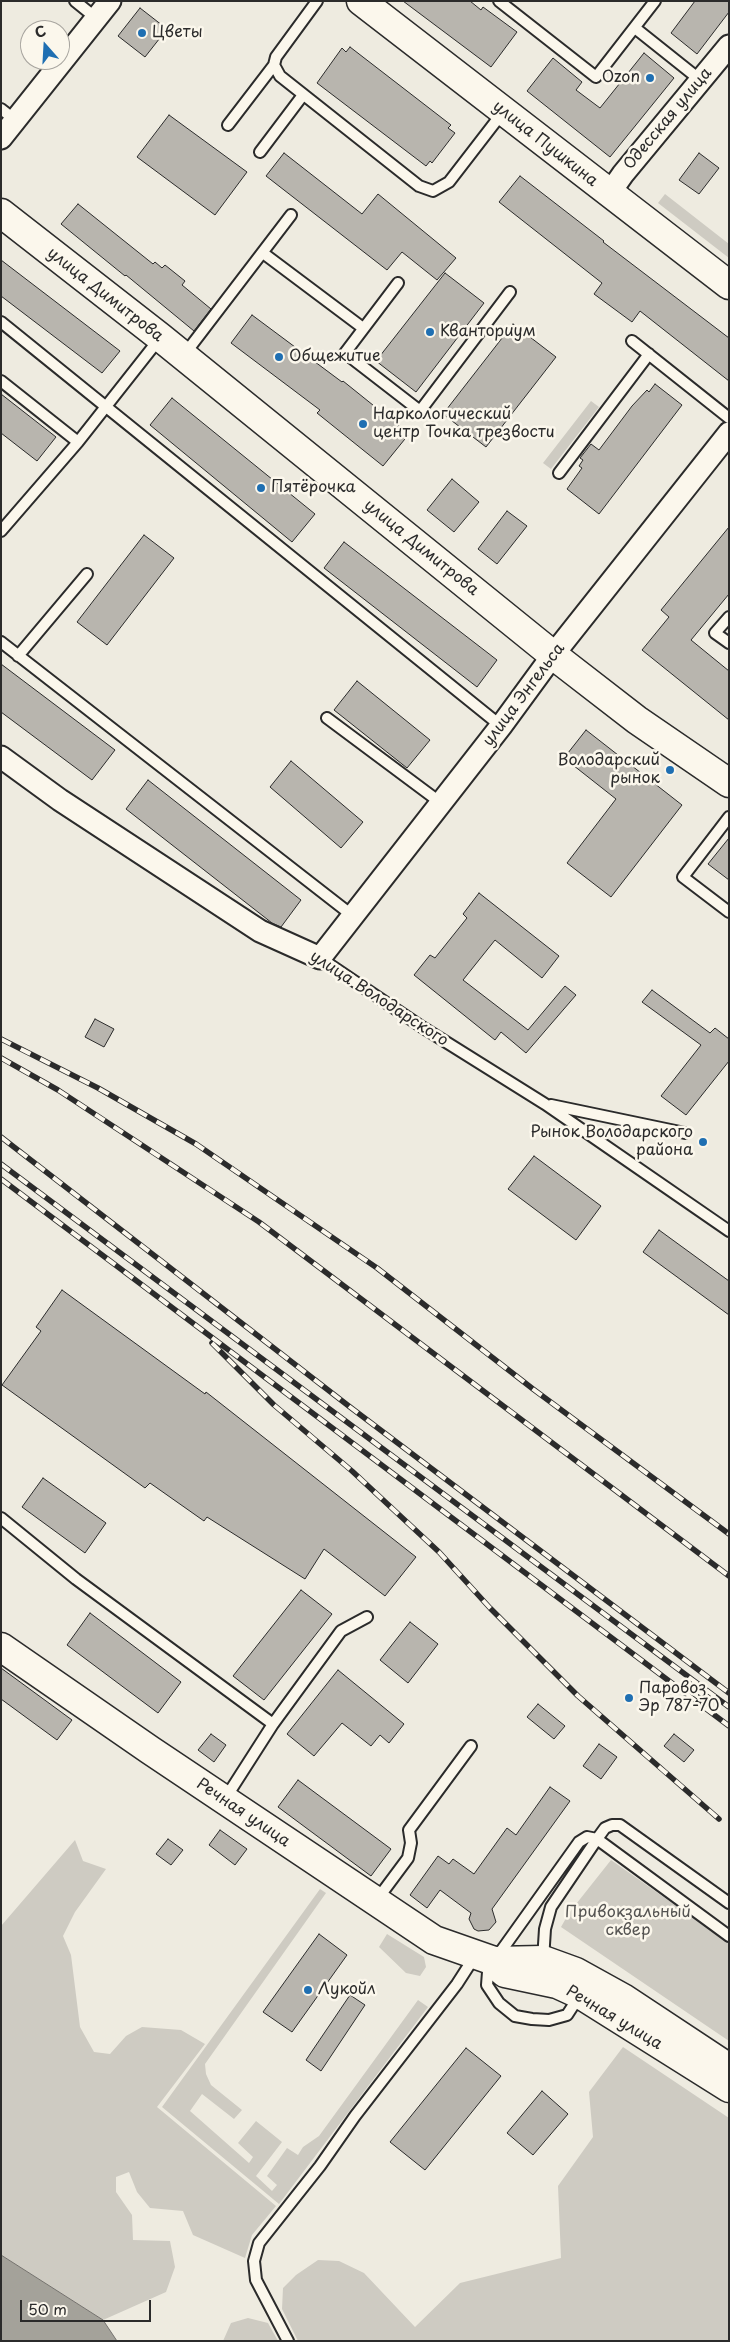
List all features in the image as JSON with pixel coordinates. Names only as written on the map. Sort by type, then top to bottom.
[{"type":"main road","name":"улица Пушкина","points":[[361,1],[729,285]]},
{"type":"main road","name":"улица Димитрова","points":[[1,213],[184,356],[637,720],[729,784]]},
{"type":"main road","name":"Речная улица","points":[[1,1647],[224,1800],[434,1940],[484,1958],[505,1973],[542,1970],[576,1972],[623,1998],[729,2068]]},
{"type":"main road","name":"Речная улица","points":[[542,1970],[729,2088]]},
{"type":"street","points":[[1,138],[8,115],[110,1]]},
{"type":"street","name":"Одесская улица","points":[[609,194],[623,174],[729,46]]},
{"type":"street","name":"улица Энгельса","points":[[320,958],[501,726],[553,654],[729,433]]},
{"type":"street","name":"улица Володарского","points":[[1,757],[60,800],[260,931],[320,958]]},
{"type":"lane","points":[[75,1],[96,18]]},
{"type":"lane","points":[[228,125],[274,65],[276,56],[318,1]]},
{"type":"lane","points":[[499,1],[596,77],[655,1]]},
{"type":"lane","points":[[635,28],[694,75]]},
{"type":"lane","points":[[274,65],[280,76],[303,95],[419,186],[433,190],[449,182],[504,112]]},
{"type":"lane","points":[[260,152],[303,95]]},
{"type":"lane","points":[[184,356],[291,215]]},
{"type":"lane","points":[[263,253],[364,328]]},
{"type":"lane","points":[[398,283],[345,353],[420,411],[510,292]]},
{"type":"lane","points":[[1,322],[501,726]]},
{"type":"lane","points":[[1,532],[78,442],[160,337]]},
{"type":"lane","points":[[632,341],[729,418]]},
{"type":"lane","points":[[559,473],[648,354]]},
{"type":"lane","points":[[1,381],[78,442]]},
{"type":"lane","points":[[18,656],[87,574]]},
{"type":"lane","points":[[729,617],[715,633],[729,644]]},
{"type":"lane","points":[[1,642],[353,916]]},
{"type":"lane","points":[[327,718],[441,803]]},
{"type":"lane","points":[[729,817],[683,877],[729,912]]},
{"type":"lane","name":"улица Володарского","points":[[320,958],[422,1026],[545,1104],[729,1232]]},
{"type":"lane","points":[[545,1104],[685,1133]]},
{"type":"lane","points":[[1,1518],[76,1580],[273,1724]]},
{"type":"lane","points":[[224,1800],[273,1724],[341,1630],[367,1617]]},
{"type":"lane","points":[[376,1902],[408,1858],[411,1843],[409,1830],[471,1746]]},
{"type":"lane","points":[[542,1970],[548,1912],[597,1839],[608,1826],[620,1825],[729,1902]]},
{"type":"lane","points":[[288,2341],[256,2280],[254,2261],[260,2242],[320,2166],[355,2116],[456,1984],[484,1958],[579,1842],[587,1837],[597,1839],[729,1936]]},
{"type":"lane","points":[[484,1958],[488,1972],[487,1985],[499,2003],[515,2016],[532,2020],[558,2019],[567,2015],[580,1995]]},
{"type":"green space","points":[[665,194],[729,244],[729,258],[658,203]]},
{"type":"green space","points":[[591,401],[599,407],[551,469],[543,463]]},
{"type":"green space","points":[[75,1840],[83,1861],[106,1869],[75,1912],[63,1936],[71,1955],[80,2027],[94,2052],[110,2054],[126,2036],[142,2027],[181,2030],[205,2044],[157,2107],[276,2206],[252,2235],[245,2258],[193,2235],[183,2211],[150,2208],[137,2192],[129,2172],[116,2177],[116,2192],[132,2215],[133,2240],[170,2241],[175,2267],[166,2292],[103,2320],[1,2255],[1,1926]]},
{"type":"green space","name":"Привокзальный сквер","points":[[611,1860],[729,1943],[729,2041],[561,1927],[569,1913]]},
{"type":"green space","points":[[320,1889],[326,1893],[205,2064],[206,2074],[211,2085],[242,2110],[234,2119],[202,2094],[190,2111],[249,2163],[253,2157],[238,2143],[256,2121],[282,2142],[256,2176],[272,2191],[277,2185],[267,2176],[287,2148],[298,2155],[303,2147],[319,2136],[418,2000],[428,2007],[279,2204],[162,2107]]},
{"type":"green space","points":[[387,1934],[424,1957],[426,1967],[420,1976],[406,1973],[379,1947]]},
{"type":"green space","points":[[623,2047],[729,2118],[729,2341],[298,2341],[282,2309],[283,2288],[296,2275],[318,2260],[339,2261],[364,2273],[415,2327],[460,2283],[561,2258],[558,2186],[593,2137],[589,2092]]},
{"type":"green space","points":[[248,2318],[268,2323],[278,2341],[223,2341],[231,2323]]},
{"type":"shaded area","points":[[1,2255],[103,2320],[117,2341],[1,2341]]},
{"type":"building","points":[[403,1],[470,1],[481,10],[483,7],[517,32],[491,67]]},
{"type":"building","points":[[695,1],[729,1],[729,12],[697,54],[671,33]]},
{"type":"building","name":"Цветы","points":[[140,8],[167,29],[145,57],[118,36]]},
{"type":"building","points":[[350,47],[451,125],[448,128],[455,133],[432,163],[430,161],[426,166],[317,83],[342,48],[346,52]]},
{"type":"building","points":[[644,53],[674,78],[610,157],[527,91],[553,58],[582,82],[576,90],[600,108]]},
{"type":"building","points":[[169,115],[247,172],[215,215],[137,157]]},
{"type":"building","points":[[284,153],[362,214],[378,194],[456,258],[437,280],[402,252],[387,270],[266,176]]},
{"type":"building","points":[[699,153],[719,168],[699,194],[679,180]]},
{"type":"building","points":[[520,176],[729,338],[729,381],[640,311],[632,322],[594,294],[602,283],[499,202]]},
{"type":"building","points":[[78,204],[153,264],[155,262],[162,268],[165,265],[185,281],[182,285],[211,309],[194,331],[61,224]]},
{"type":"building","points":[[1,260],[120,351],[102,373],[1,296]]},
{"type":"building","name":"Кванториум","points":[[445,273],[484,303],[416,392],[376,361]]},
{"type":"building","points":[[252,315],[343,381],[409,434],[383,466],[317,413],[320,410],[231,343]]},
{"type":"building","points":[[513,324],[556,357],[486,447],[443,414]]},
{"type":"building","points":[[655,384],[682,405],[599,514],[567,489],[582,468],[579,466],[583,460],[580,458],[591,444],[599,450],[632,406],[647,390],[649,392]]},
{"type":"building","points":[[1,394],[56,437],[37,461],[1,433]]},
{"type":"building","points":[[172,398],[315,514],[292,542],[150,425]]},
{"type":"building","points":[[452,479],[479,502],[454,532],[427,510]]},
{"type":"building","points":[[507,511],[527,526],[497,564],[478,549]]},
{"type":"building","points":[[729,527],[729,594],[691,640],[729,671],[729,720],[642,650],[669,617],[661,610]]},
{"type":"building","points":[[144,535],[174,558],[107,645],[77,622]]},
{"type":"building","points":[[344,542],[497,660],[477,687],[324,568]]},
{"type":"building","points":[[1,664],[115,750],[92,780],[1,712]]},
{"type":"building","points":[[357,681],[430,740],[407,768],[334,710]]},
{"type":"building","points":[[586,730],[682,805],[611,897],[567,863],[616,799],[564,758]]},
{"type":"building","points":[[291,761],[363,822],[341,848],[270,787]]},
{"type":"building","points":[[148,780],[301,900],[281,927],[272,923],[126,809]]},
{"type":"building","points":[[729,838],[729,880],[708,864]]},
{"type":"building","points":[[479,893],[559,956],[542,978],[495,940],[463,980],[528,1030],[565,986],[576,995],[526,1053],[501,1032],[495,1040],[414,975],[430,955],[435,958],[467,918],[463,914]]},
{"type":"building","points":[[652,990],[710,1033],[715,1028],[729,1039],[729,1061],[686,1115],[661,1096],[701,1045],[642,1002]]},
{"type":"building","points":[[95,1019],[114,1029],[104,1047],[85,1037]]},
{"type":"building","points":[[534,1156],[601,1206],[576,1240],[508,1189]]},
{"type":"building","points":[[659,1230],[729,1281],[729,1315],[643,1252]]},
{"type":"building","points":[[62,1290],[205,1394],[206,1392],[416,1557],[385,1596],[324,1549],[305,1579],[207,1517],[204,1521],[150,1483],[145,1488],[2,1385],[41,1331],[36,1327]]},
{"type":"building","points":[[43,1478],[106,1523],[85,1553],[22,1507]]},
{"type":"building","points":[[301,1590],[332,1614],[264,1700],[233,1676]]},
{"type":"building","points":[[90,1613],[181,1682],[158,1713],[67,1645]]},
{"type":"building","points":[[410,1622],[438,1644],[408,1683],[380,1660]]},
{"type":"building","points":[[1,1668],[72,1720],[57,1740],[1,1699]]},
{"type":"building","points":[[338,1670],[404,1724],[389,1743],[380,1735],[371,1746],[342,1723],[314,1756],[287,1734]]},
{"type":"building","points":[[538,1704],[565,1726],[554,1739],[527,1717]]},
{"type":"building","points":[[211,1734],[226,1745],[214,1762],[198,1750]]},
{"type":"building","points":[[674,1734],[694,1750],[684,1762],[664,1746]]},
{"type":"building","points":[[599,1744],[617,1757],[601,1779],[583,1766]]},
{"type":"building","points":[[298,1780],[391,1849],[371,1876],[278,1807]]},
{"type":"building","points":[[550,1787],[570,1801],[492,1909],[496,1922],[489,1930],[478,1931],[474,1929],[469,1919],[471,1913],[440,1890],[427,1908],[410,1895],[438,1856],[449,1864],[453,1859],[474,1874],[507,1828],[516,1835]]},
{"type":"building","points":[[220,1830],[247,1849],[235,1865],[209,1845]]},
{"type":"building","points":[[168,1839],[183,1850],[171,1865],[156,1854]]},
{"type":"building","points":[[319,1934],[347,1955],[292,2032],[263,2012]]},
{"type":"building","points":[[350,1995],[365,2005],[321,2071],[306,2060]]},
{"type":"building","points":[[466,2048],[501,2076],[425,2170],[390,2142]]},
{"type":"building","points":[[542,2091],[568,2114],[533,2155],[507,2133]]},
{"type":"railway","points":[[1,1039],[98,1088],[196,1144],[377,1268],[533,1389],[729,1534]]},
{"type":"railway","points":[[1,1058],[58,1090],[259,1222],[729,1576]]},
{"type":"railway","points":[[1,1137],[350,1407],[729,1693]]},
{"type":"railway","points":[[1,1164],[729,1707]]},
{"type":"railway","points":[[1,1179],[729,1726]]},
{"type":"railway","points":[[212,1343],[274,1405],[352,1471],[439,1552],[490,1608],[578,1696],[719,1819]]},
{"type":"place","name":"Цветы","points":[[142,33]]},
{"type":"place","name":"Ozon","points":[[650,78]]},
{"type":"place","name":"Кванториум","points":[[430,332]]},
{"type":"place","name":"Общежитие","points":[[279,357]]},
{"type":"place","name":"Наркологический центр Точка трезвости","points":[[363,424]]},
{"type":"place","name":"Пятёрочка","points":[[261,488]]},
{"type":"place","name":"Володарский рынок","points":[[670,770]]},
{"type":"place","name":"Рынок Володарского района","points":[[703,1142]]},
{"type":"place","name":"Паровоз Эр 787-70","points":[[629,1698]]},
{"type":"place","name":"Лукойл","points":[[308,1990]]}]
